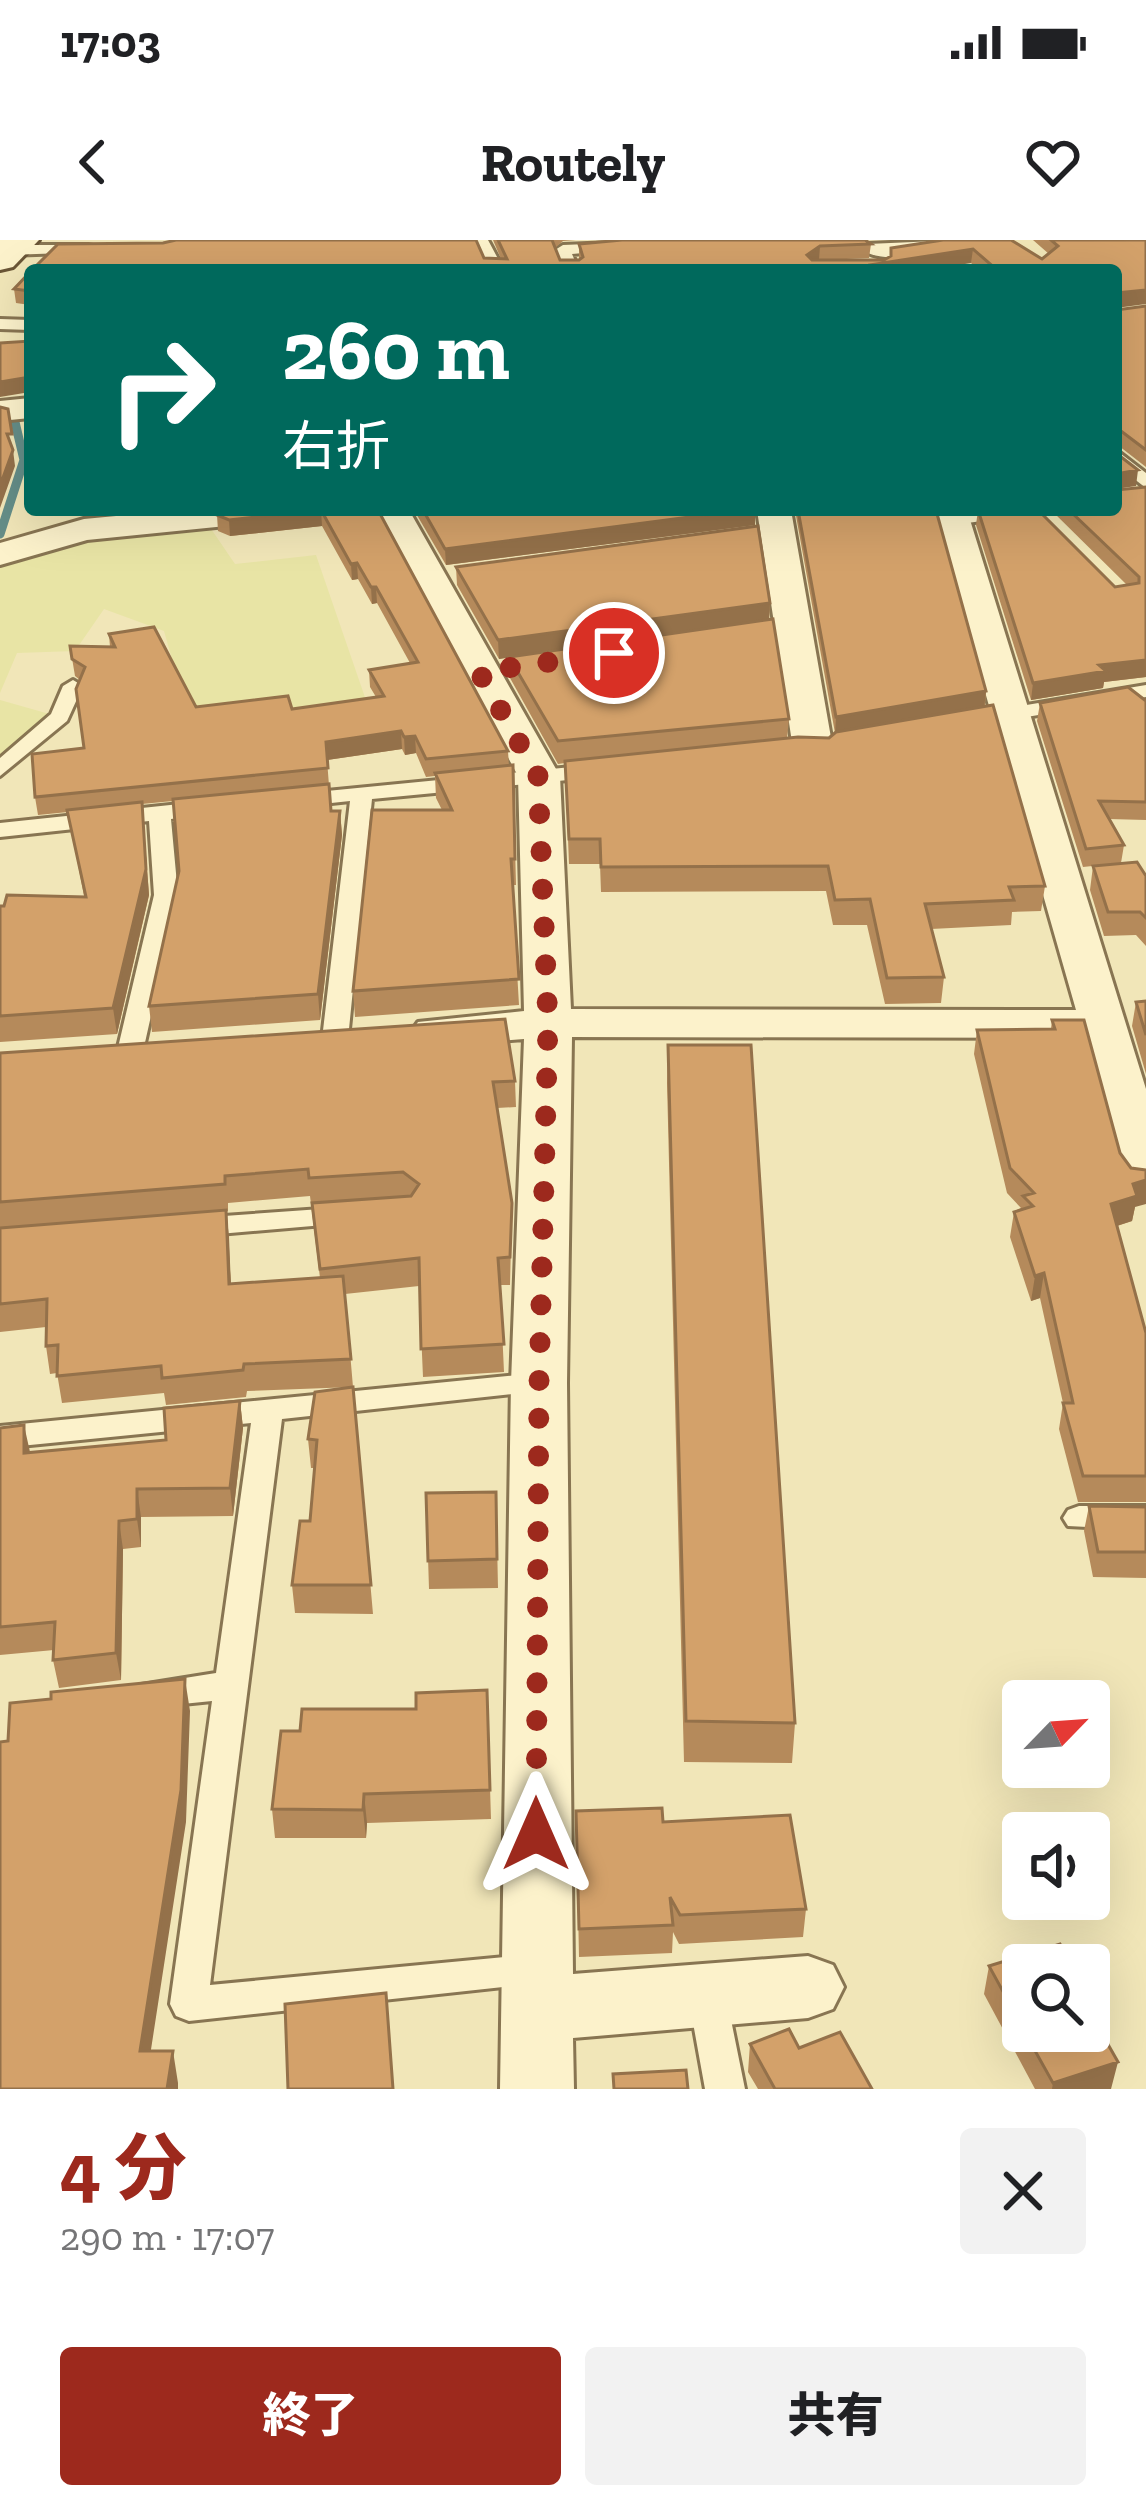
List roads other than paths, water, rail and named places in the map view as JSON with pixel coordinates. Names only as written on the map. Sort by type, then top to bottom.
[{"type":"street","points":[[875,258],[945,240]]},
{"type":"street","points":[[0,554],[84,530],[225,516]]},
{"type":"street","points":[[396,516],[441,576],[538,776],[548,1023],[539,1383],[537,2089]]},
{"type":"street","points":[[952,516],[1010,713],[1073,880],[1098,1016],[1131,1080],[1146,1177]]},
{"type":"street","points":[[769,526],[783,629],[813,748]]},
{"type":"street","points":[[312,1041],[548,1023],[1098,1016],[1146,1004]]},
{"type":"street","points":[[536,1989],[707,1995],[808,1987]]},
{"type":"lane","points":[[569,264],[563,250],[616,247]]},
{"type":"lane","points":[[10,250],[97,249]]},
{"type":"lane","points":[[1122,464],[1141,491]]},
{"type":"lane","points":[[0,769],[60,717],[73,686]]},
{"type":"lane","points":[[966,722],[1146,691]]},
{"type":"lane","points":[[272,802],[625,769]]},
{"type":"lane","points":[[312,1041],[362,794]]},
{"type":"lane","points":[[0,830],[227,806]]},
{"type":"lane","points":[[130,1055],[166,895],[159,812]]},
{"type":"lane","points":[[165,1230],[378,1214]]},
{"type":"lane","points":[[0,1437],[539,1383]]},
{"type":"lane","points":[[268,1408],[189,2004],[536,1989]]},
{"type":"lane","points":[[1079,1518],[1146,1518]]},
{"type":"lane","points":[[116,1699],[232,1685]]},
{"type":"lane","points":[[707,1995],[725,2089]]},
{"type":"waterway","points":[[0,534],[24,460],[15,422]]}]
